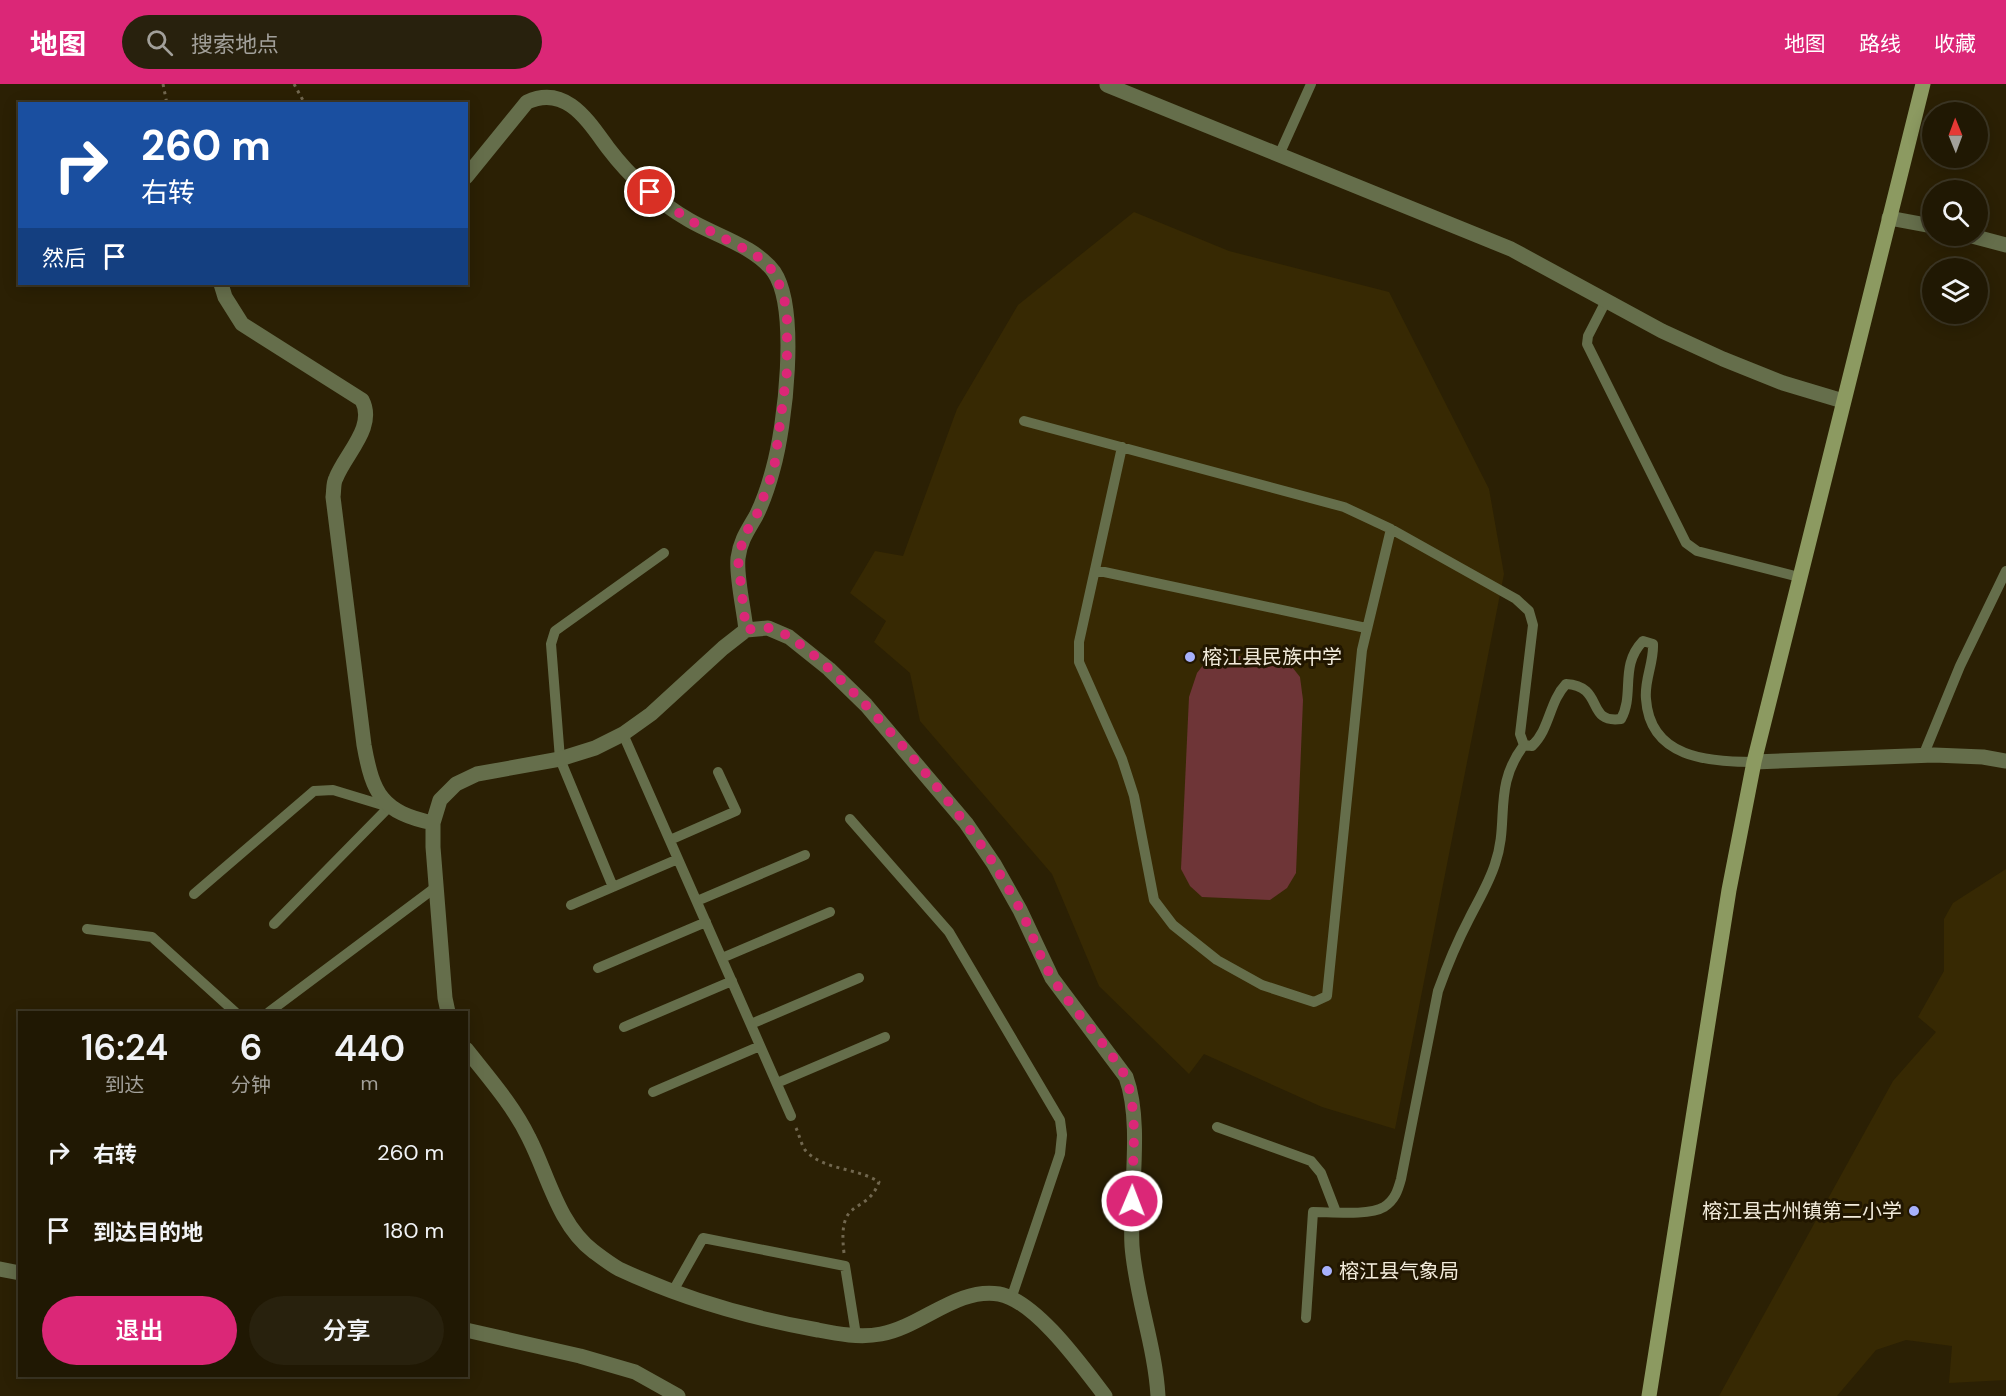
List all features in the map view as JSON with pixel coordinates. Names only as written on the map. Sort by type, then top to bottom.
[{"type":"main road","points":[[1649,1396],[1727,902],[1754,762],[1923,84]]},
{"type":"street","points":[[1107,85],[1511,249],[1662,331],[1723,359],[1783,382],[1843,401]]},
{"type":"street","points":[[468,175],[527,102],[538,94],[553,93],[568,98],[579,108],[631,176],[650,192],[689,220],[756,255],[774,272],[784,296],[787,320],[787,371],[774,469],[757,514],[744,536],[738,559],[746,630]]},
{"type":"street","points":[[1890,218],[1922,224]]},
{"type":"street","points":[[1988,240],[2006,245]]},
{"type":"street","points":[[221,285],[225,297],[242,324],[362,400],[367,411],[365,424],[335,479],[333,497],[364,746],[373,785],[379,798],[389,807],[417,820],[434,823]]},
{"type":"street","points":[[448,1011],[436,886],[434,823],[440,800],[456,784],[477,774],[560,759],[595,748],[623,734],[651,714],[746,630],[768,628],[789,637],[829,669],[866,705],[966,823],[994,864],[1020,910],[1052,978],[1126,1077],[1133,1116],[1132,1247],[1139,1291],[1149,1331],[1158,1396]]},
{"type":"street","points":[[1754,762],[1923,756],[1983,757],[2006,761]]},
{"type":"street","points":[[468,1052],[509,1105],[529,1137],[556,1200],[578,1234],[590,1249],[617,1268],[673,1291],[787,1325],[855,1335],[880,1335],[909,1326],[979,1293],[1000,1294],[1023,1304],[1040,1319],[1105,1396]]},
{"type":"street","points":[[0,1269],[18,1273]]},
{"type":"street","points":[[468,1330],[580,1356],[635,1372],[678,1396]]},
{"type":"lane","points":[[1279,155],[1311,84]]},
{"type":"lane","points":[[1606,301],[1588,336],[1587,344],[1686,543],[1697,551],[1799,577]]},
{"type":"lane","points":[[1024,421],[1344,507],[1391,529],[1516,599],[1530,611],[1533,625],[1520,734],[1524,745]]},
{"type":"lane","points":[[1122,447],[1079,642],[1079,662],[1122,759],[1131,787],[1155,900],[1173,925],[1217,960],[1262,985],[1314,1002],[1327,996],[1362,650],[1391,529]]},
{"type":"lane","points":[[614,887],[560,759],[551,644],[555,631],[664,553]]},
{"type":"lane","points":[[1095,570],[1366,628]]},
{"type":"lane","points":[[1923,756],[1960,666],[2006,571]]},
{"type":"lane","points":[[1524,745],[1532,746],[1541,738],[1556,694],[1566,684],[1578,685],[1588,691],[1601,715],[1610,721],[1621,719],[1627,708],[1628,671],[1635,650],[1643,641],[1653,644],[1654,658],[1647,679],[1646,700],[1652,725],[1668,745],[1694,757],[1723,762],[1754,762]]},
{"type":"lane","points":[[623,734],[791,1116]]},
{"type":"lane","points":[[1306,1318],[1313,1212],[1366,1212],[1383,1208],[1396,1196],[1438,991],[1447,965],[1491,875],[1499,847],[1506,779],[1514,758],[1524,745]]},
{"type":"lane","points":[[670,840],[736,811],[718,771]]},
{"type":"lane","points":[[194,894],[314,791],[333,790],[389,807],[274,924]]},
{"type":"lane","points":[[850,819],[950,932],[1060,1120],[1062,1135],[1060,1154],[1011,1299]]},
{"type":"lane","points":[[697,901],[804,855]]},
{"type":"lane","points":[[571,905],[678,859]]},
{"type":"lane","points":[[270,1011],[436,886]]},
{"type":"lane","points":[[722,958],[830,912]]},
{"type":"lane","points":[[598,968],[706,922]]},
{"type":"lane","points":[[87,929],[152,937],[234,1011]]},
{"type":"lane","points":[[751,1024],[859,978]]},
{"type":"lane","points":[[624,1027],[732,981]]},
{"type":"lane","points":[[777,1083],[885,1037]]},
{"type":"lane","points":[[653,1092],[760,1046]]},
{"type":"lane","points":[[1217,1127],[1311,1161],[1321,1173],[1336,1212]]},
{"type":"lane","points":[[673,1291],[703,1238],[845,1266],[855,1335]]},
{"type":"path","points":[[163,84],[167,102]]},
{"type":"path","points":[[294,84],[304,102]]},
{"type":"path","points":[[791,1116],[804,1149],[822,1162],[869,1176],[879,1182],[875,1192],[851,1209],[843,1221],[841,1233],[845,1266]]},
{"type":"shaded area","name":"榕江县民族中学","points":[[1134,212],[1229,251],[1389,292],[1489,489],[1504,574],[1395,1129],[1322,1107],[1204,1054],[1189,1074],[1099,986],[1052,874],[920,721],[910,673],[874,642],[886,621],[850,593],[875,551],[903,556],[957,409],[1018,305]]},
{"type":"shaded area","points":[[1211,655],[1285,658],[1300,677],[1303,700],[1296,873],[1287,888],[1270,900],[1202,897],[1190,886],[1181,869],[1189,697],[1197,673]]},
{"type":"shaded area","name":"榕江县古州镇第二小学","points":[[2006,869],[2006,1380],[1949,1383],[1952,1346],[1906,1340],[1876,1350],[1837,1396],[1719,1396],[1893,1081],[1936,1032],[1918,1017],[1944,971],[1944,919],[1953,903]]},
{"type":"place","name":"榕江县民族中学","points":[[1190,657]]},
{"type":"place","name":"榕江县古州镇第二小学","points":[[1914,1211]]},
{"type":"place","name":"榕江县气象局","points":[[1327,1271]]},
{"type":"route","points":[[650,192],[689,220],[756,255],[774,272],[784,296],[787,320],[787,371],[774,469],[757,514],[744,536],[738,559],[746,630],[768,628],[789,637],[829,669],[866,705],[933,782],[966,823],[994,864],[1020,910],[1052,978],[1126,1077],[1133,1116],[1132,1201]]}]
